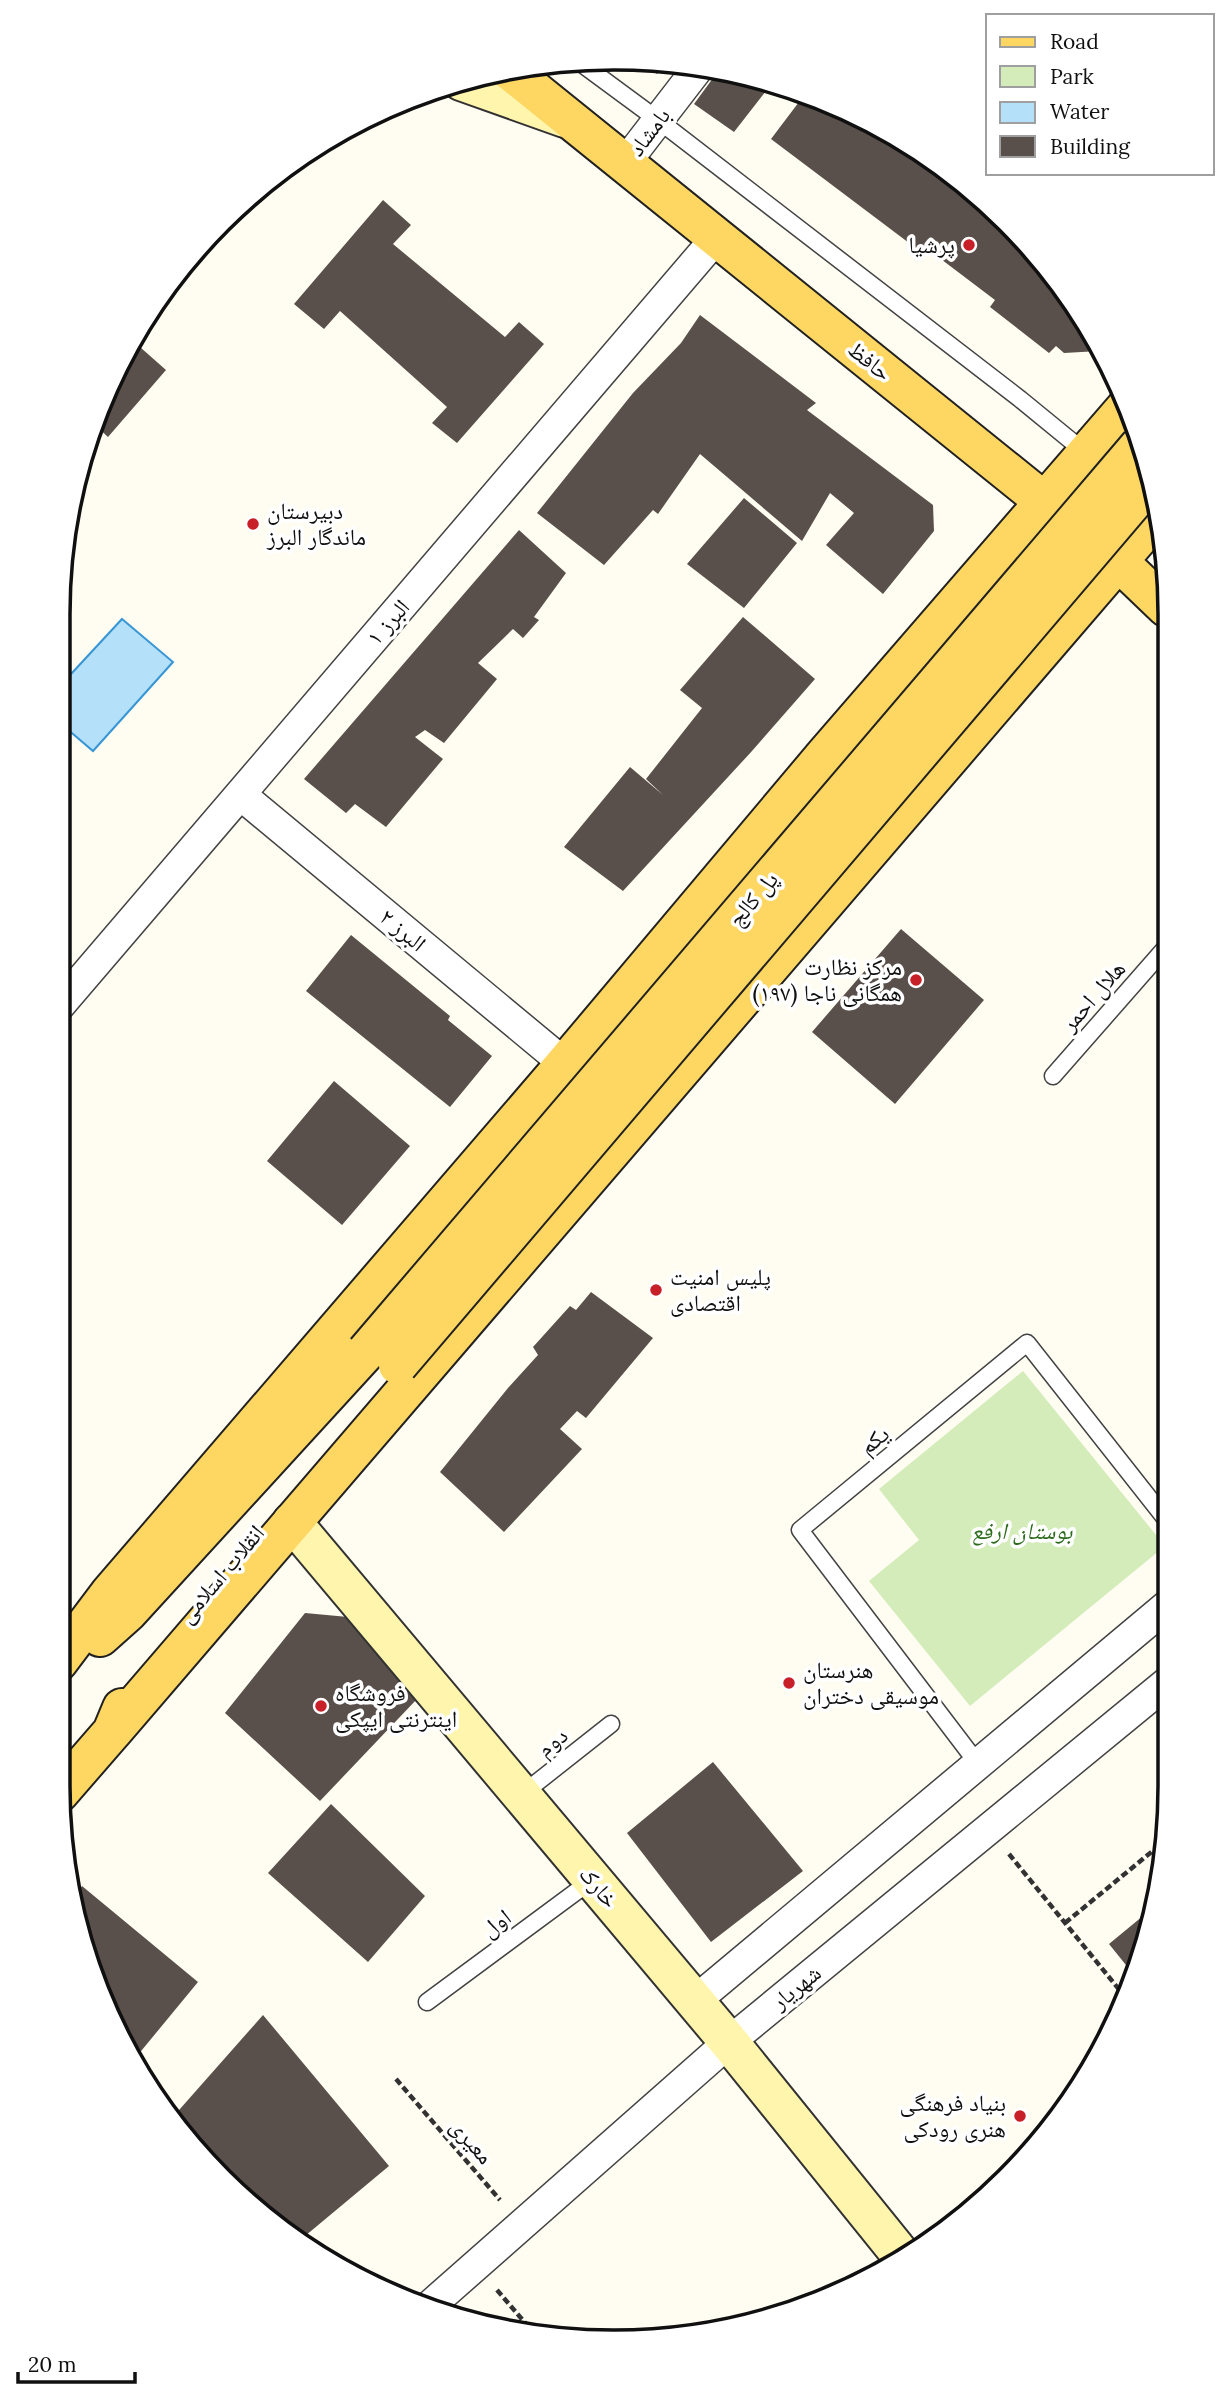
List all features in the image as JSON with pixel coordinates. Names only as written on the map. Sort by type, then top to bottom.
[{"type":"main road","name":"حافظ","points":[[519,78],[1118,561],[1158,599]]},
{"type":"main road","points":[[70,1646],[110,1593],[565,1064],[825,755],[1120,415]]},
{"type":"main road","name":"پل کالج","points":[[382,1359],[1133,454]]},
{"type":"main road","name":"پل کالج","points":[[382,1359],[1143,490]]},
{"type":"main road","points":[[112,1732],[1150,525]]},
{"type":"main road","points":[[825,755],[867,754],[886,763],[899,776],[909,804]]},
{"type":"main road","name":"انقلاب اسلامی","points":[[70,1663],[128,1612],[382,1359]]},
{"type":"main road","name":"انقلاب اسلامی","points":[[70,1780],[112,1732],[141,1668],[382,1359]]},
{"type":"street","name":"بامشاد","points":[[625,163],[692,76]]},
{"type":"street","name":"حافظ","points":[[479,87],[571,120]]},
{"type":"street","name":"البرز ۱","points":[[70,992],[717,237]]},
{"type":"street","name":"البرز ۲","points":[[241,795],[565,1064]]},
{"type":"street","name":"خارک","points":[[292,1522],[695,2001],[897,2250]]},
{"type":"street","points":[[695,2001],[1158,1613]]},
{"type":"street","name":"شهریار","points":[[436,2300],[729,2042],[1158,1690]]},
{"type":"lane","points":[[591,71],[1020,399],[1148,507]]},
{"type":"lane","name":"هلال احمر","points":[[1053,1076],[1158,956]]},
{"type":"lane","name":"یکم","points":[[978,1764],[800,1530],[1027,1343],[1158,1509]]},
{"type":"lane","name":"دوم","points":[[521,1795],[611,1724]]},
{"type":"lane","points":[[70,1755],[112,1732]]},
{"type":"lane","name":"اول","points":[[427,2002],[592,1880]]},
{"type":"path","points":[[988,1829],[1119,1989]]},
{"type":"path","points":[[1065,1923],[1154,1850]]},
{"type":"path","name":"معیری","points":[[396,2080],[522,2224]]},
{"type":"path","points":[[476,2265],[525,2322]]},
{"type":"green space","name":"بوستان ارفع","points":[[1023,1371],[1158,1537],[1158,1552],[970,1706],[869,1581],[919,1540],[879,1489]]},
{"type":"water","points":[[122,619],[173,662],[93,751],[70,731],[70,675]]},
{"type":"building","points":[[712,79],[765,92],[734,132],[694,104]]},
{"type":"building","points":[[799,102],[855,126],[916,162],[973,205],[1023,255],[1046,283],[1090,352],[1064,353],[1056,346],[1049,353],[990,307],[995,300],[925,247],[921,252],[771,139]]},
{"type":"building","points":[[383,200],[411,225],[393,244],[505,337],[519,322],[544,344],[457,443],[432,423],[447,407],[340,311],[324,329],[294,304]]},
{"type":"building","points":[[700,315],[816,403],[807,410],[933,505],[934,531],[883,594],[826,545],[854,513],[830,493],[802,541],[700,454],[658,514],[653,510],[604,565],[537,513],[633,393],[681,343]]},
{"type":"building","points":[[140,347],[166,370],[108,437],[102,431],[126,373]]},
{"type":"building","points":[[744,498],[797,543],[744,608],[687,564]]},
{"type":"building","points":[[519,530],[566,573],[534,617],[539,620],[523,638],[513,629],[478,663],[497,679],[444,743],[425,730],[415,737],[443,759],[386,827],[355,804],[346,813],[304,779]]},
{"type":"building","points":[[743,617],[815,679],[623,891],[564,847],[630,767],[663,795],[646,779],[702,708],[680,690]]},
{"type":"building","points":[[901,929],[984,1000],[895,1104],[812,1032]]},
{"type":"building","points":[[351,935],[450,1016],[448,1020],[492,1056],[450,1107],[306,991]]},
{"type":"building","points":[[334,1081],[410,1146],[342,1225],[267,1161]]},
{"type":"building","points":[[591,1292],[653,1338],[586,1418],[577,1411],[560,1429],[582,1449],[504,1532],[440,1472],[538,1355],[533,1347],[570,1306],[576,1310]]},
{"type":"building","name":"فروشگاه اینترنتی ایپکی","points":[[305,1613],[348,1617],[417,1699],[320,1801],[225,1713]]},
{"type":"building","points":[[713,1762],[803,1871],[711,1942],[627,1833]]},
{"type":"building","points":[[331,1804],[425,1896],[368,1962],[268,1873]]},
{"type":"building","points":[[82,1886],[198,1982],[140,2052],[111,1994],[80,1889]]},
{"type":"building","points":[[1142,1917],[1127,1966],[1109,1944]]},
{"type":"building","points":[[263,2015],[389,2166],[307,2234],[283,2218],[229,2171],[178,2111]]},
{"type":"place","name":"پرشیا","points":[[969,245]]},
{"type":"place","name":"دبیرستان ماندگار البرز","points":[[253,524]]},
{"type":"place","name":"مرکز نظارت همگانی ناجا (۱۹۷)","points":[[916,980]]},
{"type":"place","name":"پلیس امنیت اقتصادی","points":[[656,1290]]},
{"type":"place","name":"هنرستان موسیقی دختران","points":[[789,1683]]},
{"type":"place","name":"فروشگاه اینترنتی ایپکی","points":[[321,1706]]},
{"type":"place","name":"بنیاد فرهنگی هنری رودکی","points":[[1020,2116]]}]
